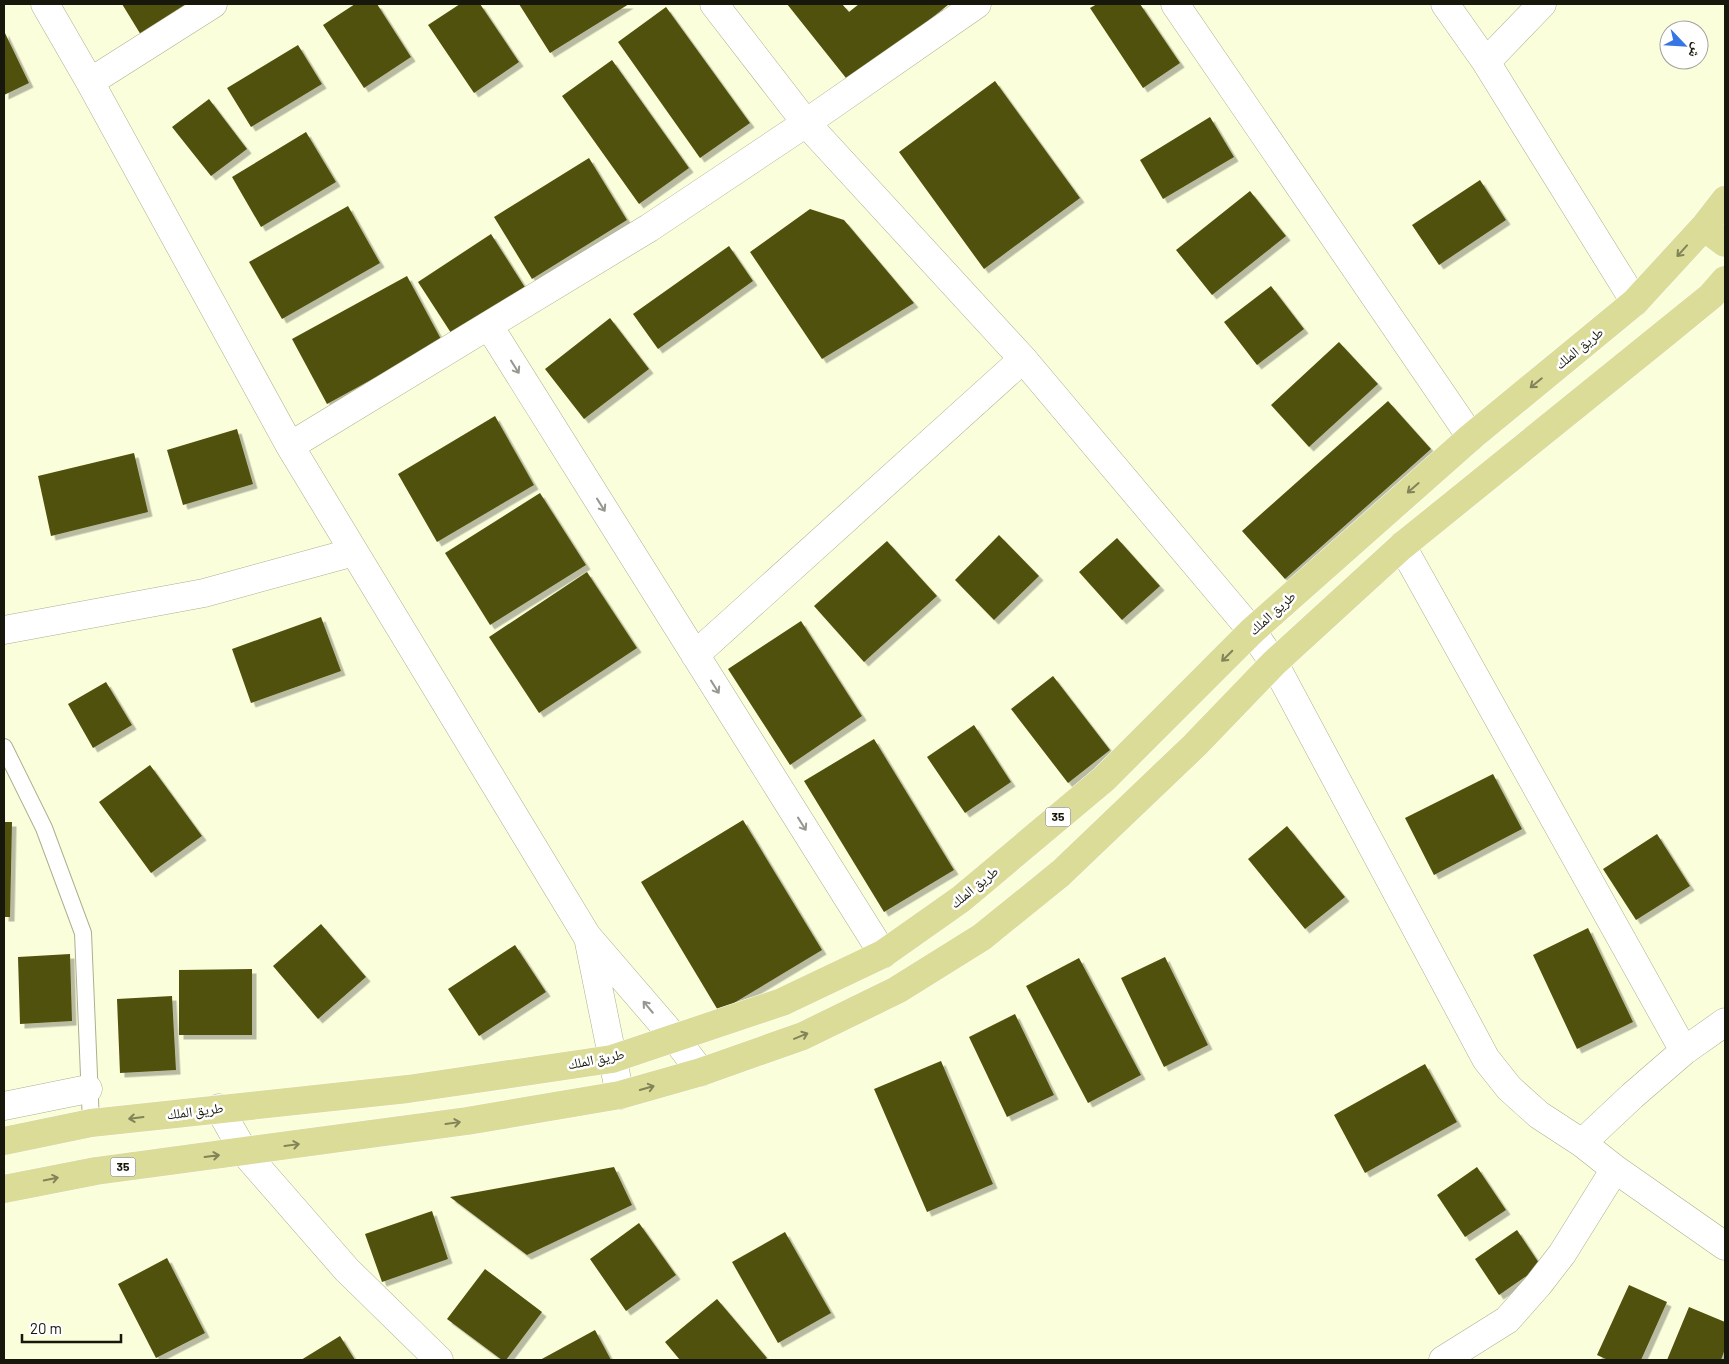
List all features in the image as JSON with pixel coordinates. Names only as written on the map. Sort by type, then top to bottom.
[{"type":"main road","name":"طريق الملك","points":[[4,1141],[90,1123],[408,1089],[612,1059],[782,1002],[884,954],[961,899],[1104,779],[1252,631],[1471,437],[1635,302],[1704,227],[1725,200]]},
{"type":"main road","points":[[1704,227],[1725,243]]},
{"type":"main road","name":"35","points":[[4,1189],[96,1170],[244,1152],[467,1121],[620,1095],[701,1072],[803,1036],[897,990],[982,938],[1061,873],[1195,745],[1274,663],[1402,546],[1670,330],[1711,296],[1725,280]]},
{"type":"street","points":[[45,4],[90,82],[290,446],[587,936],[701,1072]]},
{"type":"street","points":[[90,82],[212,4]]},
{"type":"street","points":[[714,4],[806,123],[1023,359],[1252,631],[1274,663],[1486,1059],[1509,1088],[1539,1115],[1582,1143],[1615,1169],[1725,1246]]},
{"type":"street","points":[[290,446],[649,228],[806,123],[977,4]]},
{"type":"street","points":[[1175,4],[1471,437]]},
{"type":"street","points":[[1444,4],[1486,62],[1635,302]]},
{"type":"street","points":[[1486,62],[1542,4]]},
{"type":"street","points":[[489,326],[884,954]]},
{"type":"street","points":[[695,655],[1023,359]]},
{"type":"street","points":[[1402,546],[1684,1051]]},
{"type":"street","points":[[4,630],[204,593],[354,552]]},
{"type":"street","points":[[587,936],[620,1095]]},
{"type":"street","points":[[1582,1143],[1684,1051],[1725,1022]]},
{"type":"street","points":[[4,1106],[88,1089]]},
{"type":"street","points":[[219,1108],[244,1152],[347,1270],[439,1360]]},
{"type":"street","points":[[1443,1360],[1507,1320],[1562,1254],[1615,1169]]},
{"type":"lane","points":[[4,747],[44,828],[83,933],[90,1123]]},
{"type":"building","points":[[122,4],[194,4],[141,35]]},
{"type":"building","points":[[355,4],[377,4],[411,57],[364,88],[323,25]]},
{"type":"building","points":[[460,4],[480,4],[519,62],[474,93],[428,25]]},
{"type":"building","points":[[519,4],[629,4],[550,53]]},
{"type":"building","points":[[787,4],[842,4],[849,12],[859,4],[948,5],[850,83]]},
{"type":"building","points":[[1097,4],[1140,4],[1180,63],[1143,88],[1090,8]]},
{"type":"building","points":[[666,7],[750,123],[700,158],[618,42]]},
{"type":"building","points":[[4,31],[29,83],[4,95]]},
{"type":"building","points":[[298,45],[322,84],[251,127],[227,88]]},
{"type":"building","points":[[612,60],[689,168],[639,204],[562,96]]},
{"type":"building","points":[[995,81],[1080,198],[984,269],[899,152]]},
{"type":"building","points":[[209,99],[247,149],[211,176],[172,127]]},
{"type":"building","points":[[1210,117],[1234,157],[1163,199],[1140,160]]},
{"type":"building","points":[[306,132],[336,182],[261,227],[232,177]]},
{"type":"building","points":[[589,158],[627,220],[532,279],[494,217]]},
{"type":"building","points":[[1480,180],[1506,220],[1439,265],[1412,225]]},
{"type":"building","points":[[1250,191],[1286,236],[1212,295],[1176,250]]},
{"type":"building","points":[[348,206],[380,263],[282,319],[249,262]]},
{"type":"building","points":[[810,209],[844,220],[914,303],[822,359],[750,252]]},
{"type":"building","points":[[491,234],[526,289],[453,336],[418,282]]},
{"type":"building","points":[[729,246],[753,281],[658,349],[633,314]]},
{"type":"building","points":[[407,276],[442,341],[327,404],[292,339]]},
{"type":"building","points":[[1271,286],[1304,329],[1257,365],[1224,322]]},
{"type":"building","points":[[610,318],[649,369],[584,419],[545,369]]},
{"type":"building","points":[[1339,342],[1378,384],[1309,447],[1271,405]]},
{"type":"building","points":[[1388,401],[1431,449],[1285,579],[1242,531]]},
{"type":"building","points":[[495,416],[534,485],[437,542],[398,474]]},
{"type":"building","points":[[237,429],[253,484],[183,505],[167,450]]},
{"type":"building","points":[[134,453],[148,512],[51,536],[38,476]]},
{"type":"building","points":[[540,493],[586,565],[490,625],[445,553]]},
{"type":"building","points":[[999,535],[1039,576],[994,620],[955,580]]},
{"type":"building","points":[[1117,538],[1160,586],[1122,620],[1079,572]]},
{"type":"building","points":[[887,541],[937,596],[864,662],[814,606]]},
{"type":"building","points":[[587,572],[637,648],[539,713],[489,637]]},
{"type":"building","points":[[321,617],[341,671],[251,703],[232,649]]},
{"type":"building","points":[[801,621],[862,716],[790,765],[728,669]]},
{"type":"building","points":[[1053,676],[1110,750],[1068,783],[1011,709]]},
{"type":"building","points":[[106,682],[132,725],[93,748],[68,704]]},
{"type":"building","points":[[974,725],[1011,782],[965,813],[927,757]]},
{"type":"building","points":[[874,739],[954,870],[884,912],[804,781]]},
{"type":"building","points":[[150,765],[202,836],[151,873],[99,802]]},
{"type":"building","points":[[1493,774],[1522,829],[1434,875],[1405,818]]},
{"type":"building","points":[[743,820],[822,950],[719,1012],[641,882]]},
{"type":"building","points":[[4,822],[12,822],[10,917],[4,917]]},
{"type":"building","points":[[1287,826],[1345,897],[1305,929],[1248,859]]},
{"type":"building","points":[[1657,834],[1690,886],[1636,920],[1603,869]]},
{"type":"building","points":[[321,924],[366,977],[318,1019],[273,966]]},
{"type":"building","points":[[1588,928],[1633,1022],[1577,1049],[1533,955]]},
{"type":"building","points":[[515,945],[546,992],[479,1036],[448,989]]},
{"type":"building","points":[[70,954],[72,1021],[20,1024],[18,957]]},
{"type":"building","points":[[1165,957],[1208,1045],[1164,1067],[1121,978]]},
{"type":"building","points":[[1079,958],[1141,1075],[1088,1103],[1026,986]]},
{"type":"building","points":[[252,969],[252,1035],[179,1035],[179,970]]},
{"type":"building","points":[[172,996],[176,1070],[120,1073],[117,999]]},
{"type":"building","points":[[1015,1014],[1054,1095],[1007,1117],[969,1037]]},
{"type":"building","points":[[941,1061],[993,1184],[927,1212],[874,1089]]},
{"type":"building","points":[[1425,1064],[1457,1122],[1365,1173],[1334,1115]]},
{"type":"building","points":[[614,1167],[632,1205],[527,1255],[450,1197]]},
{"type":"building","points":[[1477,1167],[1506,1210],[1465,1237],[1437,1195]]},
{"type":"building","points":[[432,1211],[448,1259],[382,1282],[365,1234]]},
{"type":"building","points":[[639,1223],[676,1275],[626,1311],[590,1259]]},
{"type":"building","points":[[1517,1230],[1541,1266],[1499,1295],[1475,1259]]},
{"type":"building","points":[[785,1232],[831,1313],[778,1343],[732,1262]]},
{"type":"building","points":[[167,1258],[205,1333],[156,1358],[118,1284]]},
{"type":"building","points":[[485,1269],[542,1312],[506,1360],[502,1360],[447,1319]]},
{"type":"building","points":[[1629,1285],[1667,1302],[1641,1360],[1608,1360],[1597,1355]]},
{"type":"building","points":[[717,1299],[767,1358],[764,1360],[680,1360],[665,1342]]},
{"type":"building","points":[[1689,1307],[1725,1322],[1725,1349],[1721,1360],[1667,1360]]},
{"type":"building","points":[[595,1330],[611,1360],[540,1360]]},
{"type":"building","points":[[340,1336],[355,1360],[301,1360]]}]
